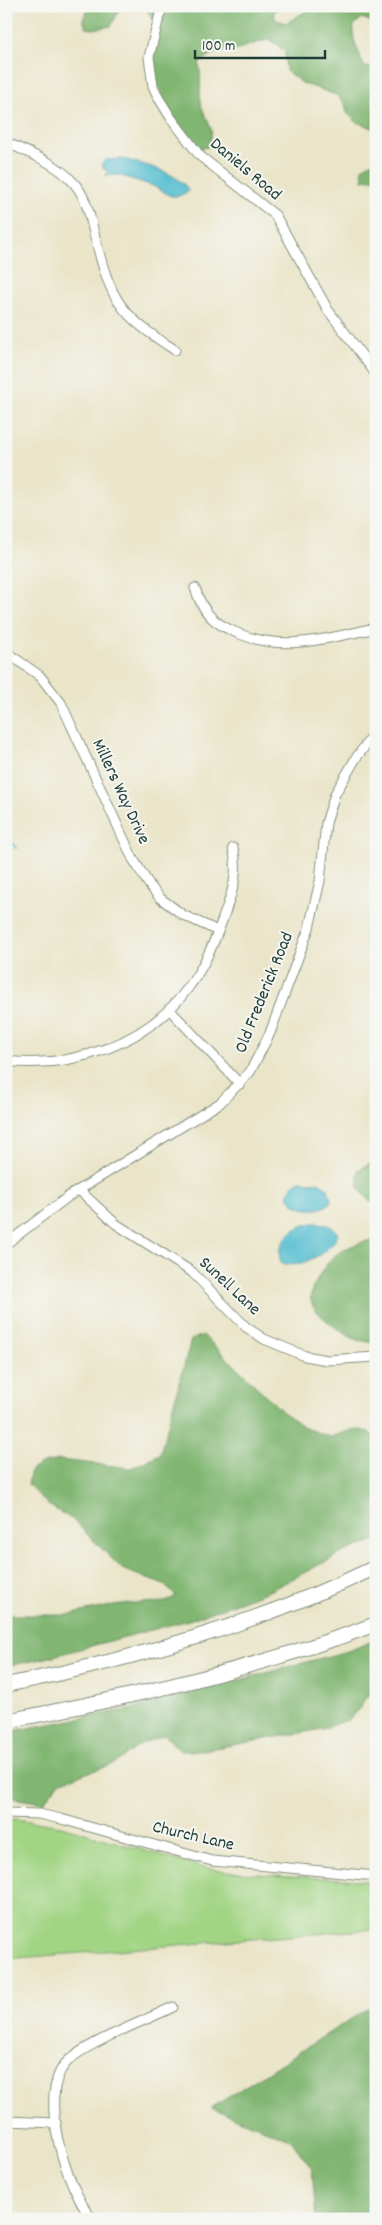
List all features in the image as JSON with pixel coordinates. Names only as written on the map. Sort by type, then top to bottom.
[{"type":"highway","points":[[6,1685],[132,1657],[196,1639],[314,1596],[376,1568]]},
{"type":"highway","points":[[6,1721],[138,1694],[212,1676],[325,1643],[376,1624]]},
{"type":"street","name":"Daniels Road","points":[[162,6],[149,57],[153,86],[158,97],[171,118],[200,156],[275,215],[328,310],[376,374]]},
{"type":"street","points":[[6,142],[50,164],[72,181],[88,208],[106,279],[121,307],[147,332],[175,350]]},
{"type":"street","points":[[195,588],[201,607],[206,614],[232,631],[262,642],[300,644],[376,628]]},
{"type":"street","name":"Millers Way Drive","points":[[6,652],[40,676],[61,703],[133,858],[150,886],[160,898],[176,911],[218,931]]},
{"type":"street","name":"Old Frederick Road","points":[[6,1244],[46,1212],[79,1190],[220,1103],[240,1084],[259,1058],[309,928],[320,881],[326,823],[335,794],[356,758],[376,731]]},
{"type":"street","points":[[6,1061],[38,1063],[87,1056],[123,1041],[169,1009],[187,989],[201,969],[218,931],[237,872],[233,848]]},
{"type":"street","points":[[169,1009],[240,1084]]},
{"type":"street","name":"Sunell Lane","points":[[79,1190],[128,1232],[192,1272],[246,1327],[264,1339],[304,1356],[327,1360],[376,1357]]},
{"type":"street","name":"Church Lane","points":[[6,1813],[39,1814],[61,1819],[212,1861],[376,1876]]},
{"type":"street","points":[[92,2219],[78,2198],[61,2159],[56,2123],[55,2081],[66,2062],[86,2049],[173,2007]]},
{"type":"street","points":[[6,2121],[56,2123]]},
{"type":"green space","points":[[90,6],[121,6],[111,26],[94,29],[86,28],[83,19]]},
{"type":"green space","points":[[145,6],[280,6],[273,13],[276,20],[286,23],[315,6],[376,6],[376,30],[370,21],[362,18],[354,25],[353,31],[364,67],[376,67],[376,129],[356,122],[347,113],[345,104],[336,95],[302,83],[286,71],[285,52],[275,43],[267,40],[234,50],[217,51],[199,63],[201,103],[212,135],[208,147],[199,149],[175,119],[162,97],[154,73],[153,52],[162,27],[152,19]]},
{"type":"green space","points":[[376,160],[376,178],[363,180],[362,168]]},
{"type":"green space","points":[[376,902],[376,964],[368,949],[366,925]]},
{"type":"green space","points":[[376,1160],[376,1204],[363,1194],[359,1186],[358,1170]]},
{"type":"green space","points":[[376,1239],[376,1343],[352,1338],[325,1319],[314,1308],[311,1292],[321,1272],[333,1257],[347,1248]]},
{"type":"green space","points":[[203,1335],[283,1412],[305,1428],[330,1437],[355,1429],[369,1432],[376,1439],[376,1540],[346,1551],[269,1591],[189,1620],[42,1659],[6,1666],[6,1615],[67,1615],[120,1604],[165,1602],[176,1596],[164,1585],[122,1569],[72,1519],[48,1505],[28,1484],[31,1470],[43,1463],[60,1460],[131,1468],[160,1454],[191,1340]]},
{"type":"green space","points":[[376,1639],[376,1696],[367,1695],[359,1710],[348,1720],[323,1729],[198,1751],[180,1751],[165,1735],[143,1743],[114,1764],[60,1782],[43,1803],[6,1797],[6,1732],[131,1709],[351,1650]]},
{"type":"green space","points":[[16,1819],[61,1826],[200,1867],[241,1873],[376,1881],[376,1929],[6,1959],[6,1820]]},
{"type":"green space","points":[[376,2003],[376,2219],[316,2219],[312,2169],[290,2139],[211,2108]]},
{"type":"water","points":[[123,159],[150,166],[169,174],[184,184],[189,191],[179,196],[171,196],[153,186],[119,175],[106,176],[108,171],[103,169],[102,163],[106,160]]},
{"type":"water","points":[[299,1181],[318,1182],[328,1188],[331,1199],[329,1204],[318,1209],[306,1209],[294,1204],[288,1194],[293,1184]]},
{"type":"water","points":[[313,1223],[324,1224],[333,1228],[338,1234],[335,1240],[322,1253],[305,1262],[288,1265],[281,1263],[280,1255],[283,1242],[299,1227]]},
{"type":"waterway","points":[[6,836],[16,848]]},
{"type":"waterway","points":[[363,2219],[376,2192]]}]
